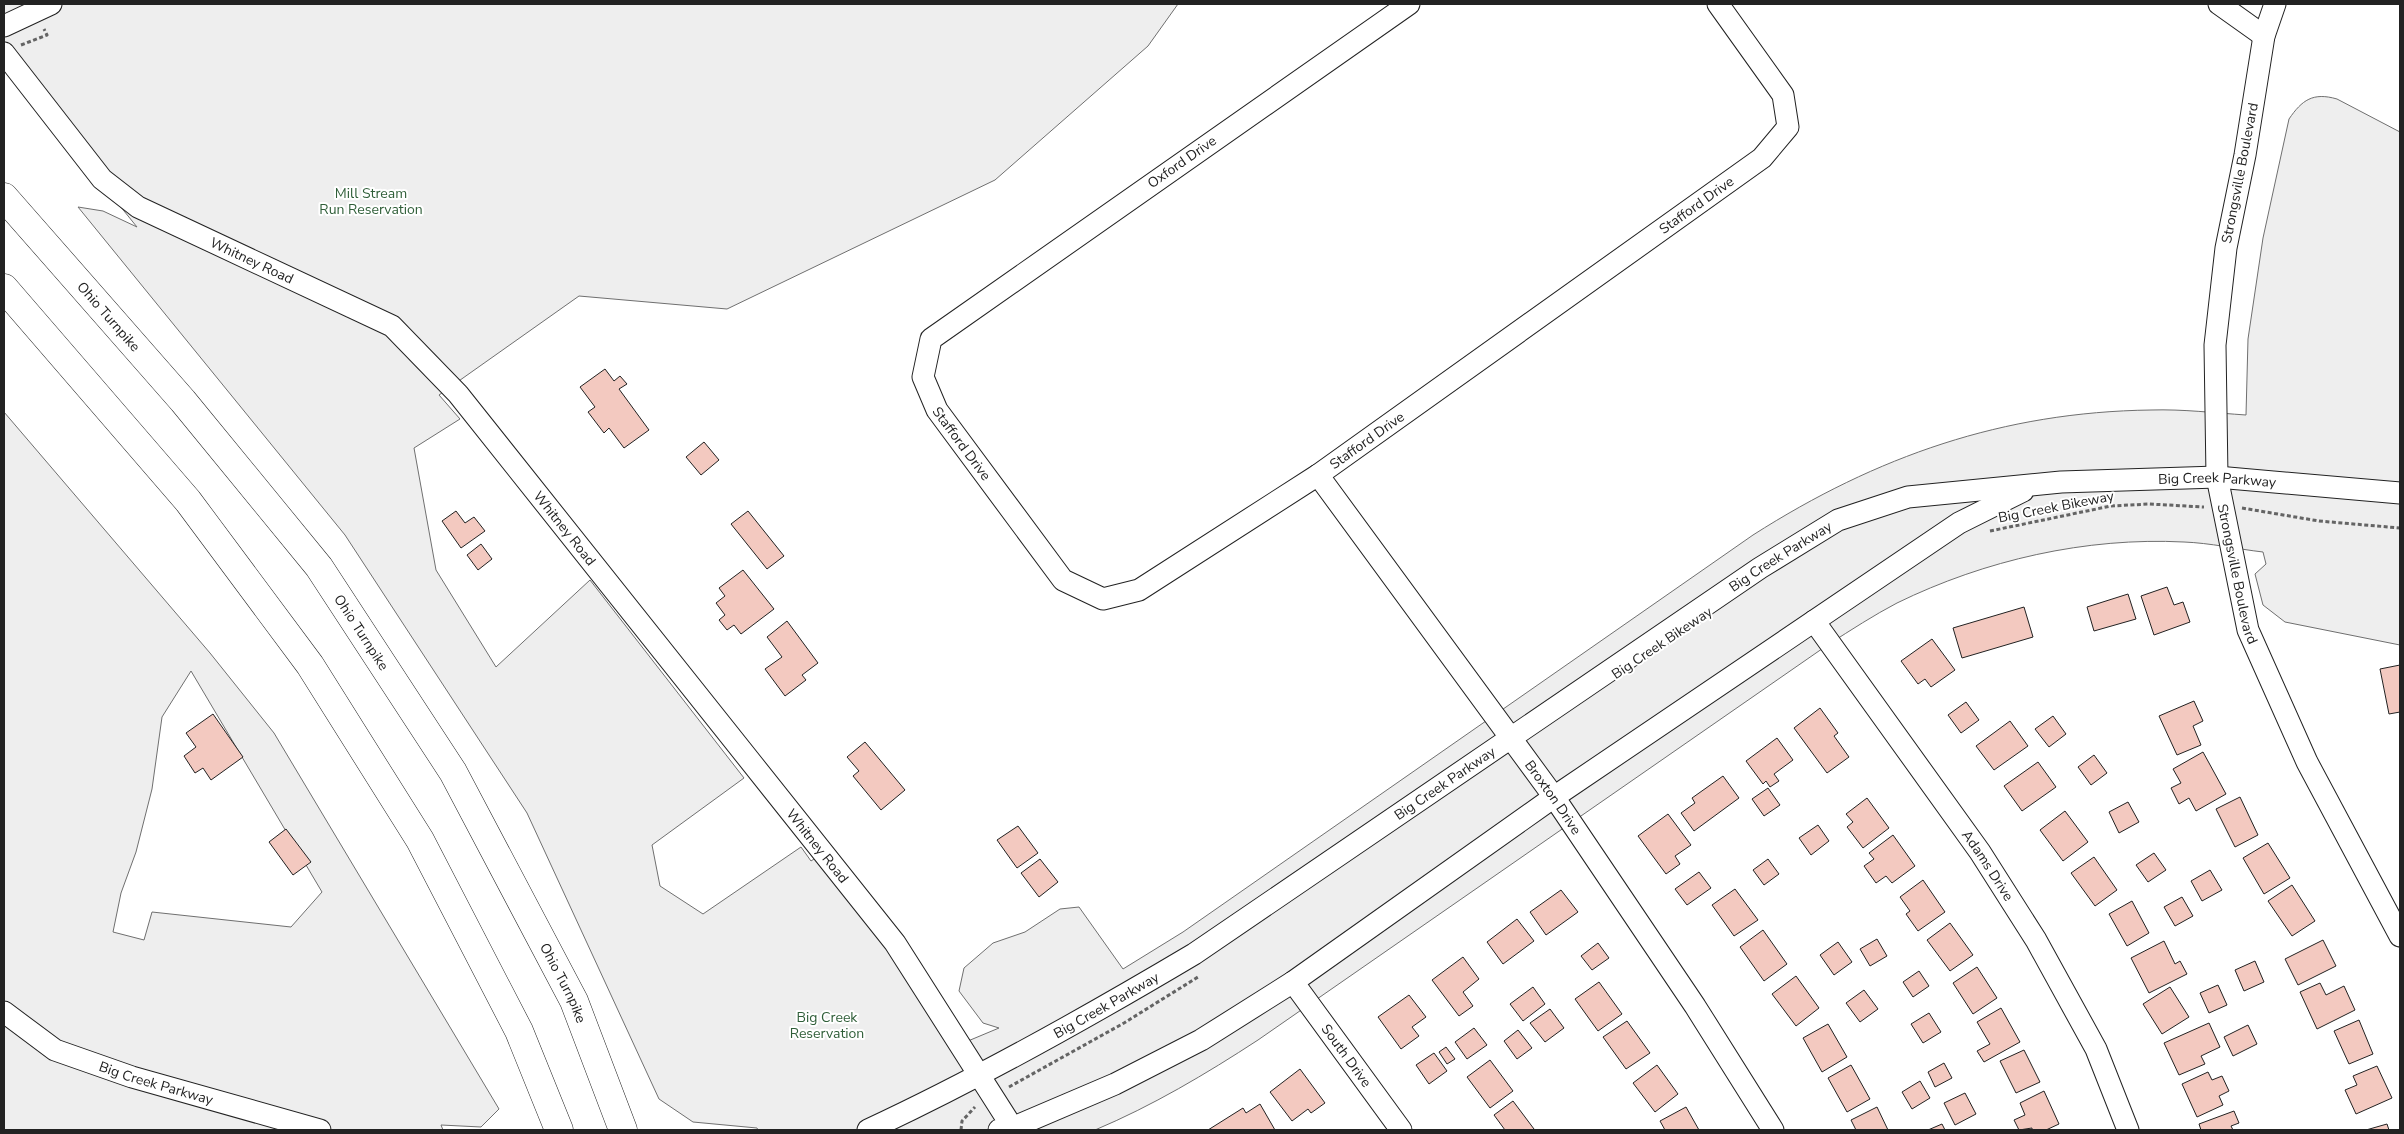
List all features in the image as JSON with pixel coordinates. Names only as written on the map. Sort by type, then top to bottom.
[{"type":"highway","name":"Ohio Turnpike","points":[[4,197],[183,401],[319,567],[453,772],[574,1002],[623,1130]]},
{"type":"highway","points":[[4,288],[188,501],[310,665],[420,840],[519,1031],[559,1130]]},
{"type":"street","points":[[4,26],[51,4]]},
{"type":"street","name":"Oxford Drive","points":[[954,321],[1409,4]]},
{"type":"street","name":"Stafford Drive","points":[[954,321],[931,339],[923,377],[936,410],[1063,580],[1103,599],[1139,590],[1318,475],[1762,158],[1788,127],[1783,95],[1718,4]]},
{"type":"street","points":[[2219,4],[2264,36]]},
{"type":"street","name":"Strongsville Boulevard","points":[[2275,4],[2264,36],[2246,155],[2226,248],[2214,345],[2217,477],[2248,630],[2307,762],[2400,936]]},
{"type":"street","name":"Whitney Road","points":[[8,50],[102,179],[138,207],[392,326],[458,394],[895,943],[980,1075],[1008,1129]]},
{"type":"street","name":"Broxton Drive","points":[[1318,475],[1554,797],[1695,1006],[1774,1130]]},
{"type":"street","name":"Big Creek Parkway","points":[[868,1130],[941,1096],[980,1075],[1107,1006],[1194,954],[1760,568],[1838,520],[1908,497],[2061,482],[2217,477],[2400,493]]},
{"type":"street","name":"Big Creek Parkway","points":[[1008,1129],[1115,1084],[1201,1040],[1293,982],[1554,797],[1959,523],[2034,485]]},
{"type":"street","name":"Adams Drive","points":[[1814,621],[1980,852],[2036,940],[2096,1049],[2128,1130]]},
{"type":"street","name":"South Drive","points":[[1293,982],[1401,1130]]},
{"type":"street","name":"Big Creek Parkway","points":[[4,1012],[56,1050],[132,1077],[320,1130]]},
{"type":"path","points":[[8,50],[47,34]]},
{"type":"path","name":"Big Creek Bikeway","points":[[1981,530],[1998,531],[2032,521],[2111,506],[2149,504],[2209,506]]},
{"type":"path","points":[[2236,508],[2319,522],[2400,528]]},
{"type":"path","points":[[961,1130],[962,1121],[977,1105]]},
{"type":"green space","points":[[4,4],[1178,4],[1148,46],[995,180],[727,309],[579,296],[439,395],[460,419],[414,448],[436,570],[496,667],[590,580],[744,778],[652,845],[660,886],[703,914],[801,847],[811,861],[823,853],[956,1046],[999,1028],[983,1023],[959,991],[964,968],[993,943],[1025,932],[1060,909],[1079,907],[1123,969],[1183,932],[1753,535],[1847,482],[1894,461],[1943,444],[1993,430],[2044,419],[2096,413],[2151,410],[2246,415],[2248,339],[2263,238],[2289,119],[2304,102],[2321,96],[2337,99],[2400,132],[2400,645],[2285,622],[2263,605],[2255,574],[2266,564],[2263,552],[2194,543],[2147,541],[2073,548],[2001,563],[1931,588],[1897,603],[1854,628],[1258,1040],[1178,1089],[1137,1111],[1095,1130],[758,1130],[757,1128],[693,1122],[659,1099],[527,813],[345,535],[78,207],[103,211],[137,227],[4,63]]},
{"type":"green space","points":[[4,412],[210,653],[274,733],[499,1109],[481,1127],[441,1125],[443,1130],[4,1130]],"holes":[[[191,671],[322,892],[291,927],[152,912],[144,940],[113,932],[121,893],[136,852],[152,789],[162,717]]]},
{"type":"building","points":[[605,369],[614,381],[620,376],[627,384],[619,389],[649,430],[624,448],[609,428],[604,433],[588,412],[595,407],[580,387]]},
{"type":"building","points":[[704,442],[719,460],[701,475],[686,457]]},
{"type":"building","points":[[456,511],[465,523],[474,517],[485,531],[461,548],[442,521]]},
{"type":"building","points":[[748,511],[784,556],[767,569],[731,524]]},
{"type":"building","points":[[481,544],[492,559],[478,570],[467,555]]},
{"type":"building","points":[[743,570],[774,609],[741,634],[734,625],[727,630],[719,620],[725,615],[716,603],[725,596],[719,588]]},
{"type":"building","points":[[2167,587],[2174,605],[2183,602],[2190,622],[2154,635],[2141,596]]},
{"type":"building","points":[[2128,594],[2136,619],[2094,631],[2087,607]]},
{"type":"building","points":[[2024,607],[2033,637],[1962,658],[1953,628]]},
{"type":"building","points":[[787,621],[818,663],[802,675],[806,680],[785,696],[765,669],[782,657],[767,637]]},
{"type":"building","points":[[1932,639],[1955,670],[1931,687],[1925,679],[1918,684],[1901,661]]},
{"type":"building","points":[[2400,665],[2400,712],[2389,714],[2380,669]]},
{"type":"building","points":[[2194,701],[2203,721],[2193,726],[2201,745],[2177,755],[2159,716]]},
{"type":"building","points":[[1966,702],[1979,720],[1961,733],[1948,715]]},
{"type":"building","points":[[1820,708],[1838,733],[1834,736],[1849,757],[1827,773],[1794,728]]},
{"type":"building","points":[[213,714],[243,757],[211,780],[203,768],[195,773],[184,756],[196,747],[186,733]]},
{"type":"building","points":[[2053,716],[2066,734],[2049,747],[2035,729]]},
{"type":"building","points":[[2010,721],[2028,746],[1994,770],[1976,746]]},
{"type":"building","points":[[1777,738],[1793,760],[1774,774],[1779,781],[1770,787],[1766,781],[1763,784],[1746,761]]},
{"type":"building","points":[[865,742],[905,790],[881,810],[853,776],[859,771],[847,757]]},
{"type":"building","points":[[2203,752],[2226,794],[2196,811],[2189,798],[2179,804],[2171,788],[2181,783],[2173,769]]},
{"type":"building","points":[[2094,755],[2107,773],[2091,785],[2078,767]]},
{"type":"building","points":[[2038,762],[2056,787],[2022,811],[2004,786]]},
{"type":"building","points":[[1723,776],[1739,798],[1694,831],[1681,813],[1695,803],[1692,798]]},
{"type":"building","points":[[1768,788],[1780,805],[1764,816],[1752,799]]},
{"type":"building","points":[[2240,797],[2258,835],[2235,847],[2216,809]]},
{"type":"building","points":[[1867,798],[1889,828],[1863,848],[1847,827],[1853,822],[1846,814]]},
{"type":"building","points":[[2128,802],[2139,822],[2119,833],[2109,812]]},
{"type":"building","points":[[2065,811],[2088,842],[2063,861],[2040,830]]},
{"type":"building","points":[[1668,814],[1691,845],[1675,856],[1680,864],[1666,874],[1638,836]]},
{"type":"building","points":[[1818,825],[1829,841],[1811,855],[1799,838]]},
{"type":"building","points":[[1018,826],[1038,853],[1017,868],[997,840]]},
{"type":"building","points":[[286,829],[311,862],[293,875],[269,842]]},
{"type":"building","points":[[1893,835],[1915,866],[1892,883],[1886,876],[1876,883],[1864,866],[1874,859],[1869,853]]},
{"type":"building","points":[[2268,843],[2290,878],[2264,894],[2243,858]]},
{"type":"building","points":[[2154,853],[2166,870],[2148,882],[2136,865]]},
{"type":"building","points":[[2094,857],[2117,890],[2095,906],[2071,873]]},
{"type":"building","points":[[1040,859],[1058,882],[1039,897],[1021,873]]},
{"type":"building","points":[[1768,859],[1779,874],[1764,885],[1753,870]]},
{"type":"building","points":[[2210,870],[2222,890],[2202,901],[2191,881]]},
{"type":"building","points":[[1699,872],[1711,888],[1687,905],[1675,889]]},
{"type":"building","points":[[1923,880],[1945,912],[1918,931],[1906,914],[1910,911],[1900,897]]},
{"type":"building","points":[[2292,885],[2315,921],[2292,936],[2268,901]]},
{"type":"building","points":[[1735,889],[1758,920],[1734,936],[1712,905]]},
{"type":"building","points":[[1561,890],[1578,912],[1546,935],[1530,912]]},
{"type":"building","points":[[2182,897],[2193,916],[2175,926],[2164,907]]},
{"type":"building","points":[[2132,901],[2149,933],[2127,946],[2109,914]]},
{"type":"building","points":[[1517,919],[1534,941],[1503,964],[1487,942]]},
{"type":"building","points":[[1950,923],[1973,955],[1950,971],[1927,940]]},
{"type":"building","points":[[1763,930],[1787,964],[1764,981],[1740,947]]},
{"type":"building","points":[[1877,939],[1887,956],[1870,966],[1860,949]]},
{"type":"building","points":[[2323,940],[2336,966],[2298,985],[2285,959]]},
{"type":"building","points":[[2164,941],[2175,964],[2180,961],[2187,974],[2149,993],[2131,958]]},
{"type":"building","points":[[1838,942],[1852,962],[1834,975],[1820,955]]},
{"type":"building","points":[[1598,943],[1609,958],[1592,970],[1581,956]]},
{"type":"building","points":[[1463,957],[1479,979],[1463,992],[1473,1006],[1459,1016],[1432,980]]},
{"type":"building","points":[[2255,961],[2264,982],[2244,991],[2235,970]]},
{"type":"building","points":[[1977,967],[1997,998],[1973,1014],[1953,983]]},
{"type":"building","points":[[1919,971],[1929,986],[1913,997],[1903,982]]},
{"type":"building","points":[[1796,976],[1819,1008],[1796,1026],[1772,994]]},
{"type":"building","points":[[1599,982],[1622,1014],[1598,1031],[1575,999]]},
{"type":"building","points":[[2320,983],[2326,995],[2344,986],[2355,1010],[2317,1029],[2300,992]]},
{"type":"building","points":[[2218,985],[2227,1005],[2209,1013],[2200,993]]},
{"type":"building","points":[[1533,987],[1545,1004],[1523,1021],[1510,1004]]},
{"type":"building","points":[[2170,987],[2189,1017],[2162,1034],[2143,1004]]},
{"type":"building","points":[[1864,990],[1878,1009],[1860,1022],[1846,1003]]},
{"type":"building","points":[[1409,995],[1426,1017],[1412,1027],[1419,1036],[1401,1049],[1378,1017]]},
{"type":"building","points":[[2001,1008],[2020,1042],[1984,1062],[1977,1051],[1990,1044],[1977,1022]]},
{"type":"building","points":[[1550,1009],[1564,1028],[1545,1042],[1530,1023]]},
{"type":"building","points":[[1929,1013],[1941,1032],[1923,1043],[1911,1024]]},
{"type":"building","points":[[2359,1020],[2373,1054],[2349,1064],[2334,1031]]},
{"type":"building","points":[[1627,1021],[1650,1053],[1626,1069],[1603,1037]]},
{"type":"building","points":[[2209,1023],[2220,1047],[2201,1056],[2205,1064],[2179,1075],[2164,1043]]},
{"type":"building","points":[[1828,1024],[1847,1057],[1822,1072],[1803,1038]]},
{"type":"building","points":[[2248,1025],[2257,1044],[2233,1056],[2224,1037]]},
{"type":"building","points":[[1474,1028],[1487,1045],[1467,1059],[1455,1042]]},
{"type":"building","points":[[1518,1030],[1532,1048],[1517,1059],[1504,1041]]},
{"type":"building","points":[[1446,1047],[1455,1059],[1447,1064],[1439,1052]]},
{"type":"building","points":[[2024,1050],[2040,1082],[2016,1093],[2000,1061]]},
{"type":"building","points":[[1434,1053],[1447,1071],[1429,1084],[1416,1065]]},
{"type":"building","points":[[1490,1060],[1513,1091],[1490,1108],[1467,1077]]},
{"type":"building","points":[[1944,1063],[1952,1078],[1935,1087],[1928,1072]]},
{"type":"building","points":[[1657,1065],[1678,1094],[1655,1112],[1633,1083]]},
{"type":"building","points":[[1851,1065],[1870,1099],[1847,1112],[1828,1078]]},
{"type":"building","points":[[2377,1066],[2392,1098],[2356,1114],[2345,1090],[2357,1085],[2353,1076]]},
{"type":"building","points":[[1300,1069],[1325,1103],[1311,1113],[1308,1109],[1292,1121],[1270,1092]]},
{"type":"building","points":[[2208,1072],[2212,1080],[2222,1076],[2229,1091],[2219,1096],[2223,1105],[2197,1117],[2182,1084]]},
{"type":"building","points":[[1920,1081],[1930,1098],[1912,1109],[1902,1092]]},
{"type":"building","points":[[2044,1091],[2059,1124],[2046,1130],[2032,1130],[2032,1128],[2019,1130],[2014,1120],[2025,1115],[2020,1103]]},
{"type":"building","points":[[1965,1093],[1976,1114],[1955,1125],[1944,1103]]},
{"type":"building","points":[[1513,1101],[1533,1130],[1505,1130],[1494,1115]]},
{"type":"building","points":[[1260,1104],[1275,1130],[1208,1130],[1243,1108],[1246,1113]]},
{"type":"building","points":[[1686,1107],[1699,1130],[1665,1130],[1660,1121]]},
{"type":"building","points":[[1877,1107],[1888,1130],[1856,1130],[1851,1120]]},
{"type":"building","points":[[2234,1111],[2239,1123],[2231,1126],[2233,1130],[2201,1130],[2199,1124]]},
{"type":"building","points":[[1942,1124],[1945,1130],[1928,1130]]},
{"type":"building","points":[[2387,1124],[2389,1130],[2366,1130]]},
{"type":"park label","name":"Mill Stream Run Reservation","points":[[371,202]]},
{"type":"park label","name":"Big Creek Reservation","points":[[827,1026]]}]
